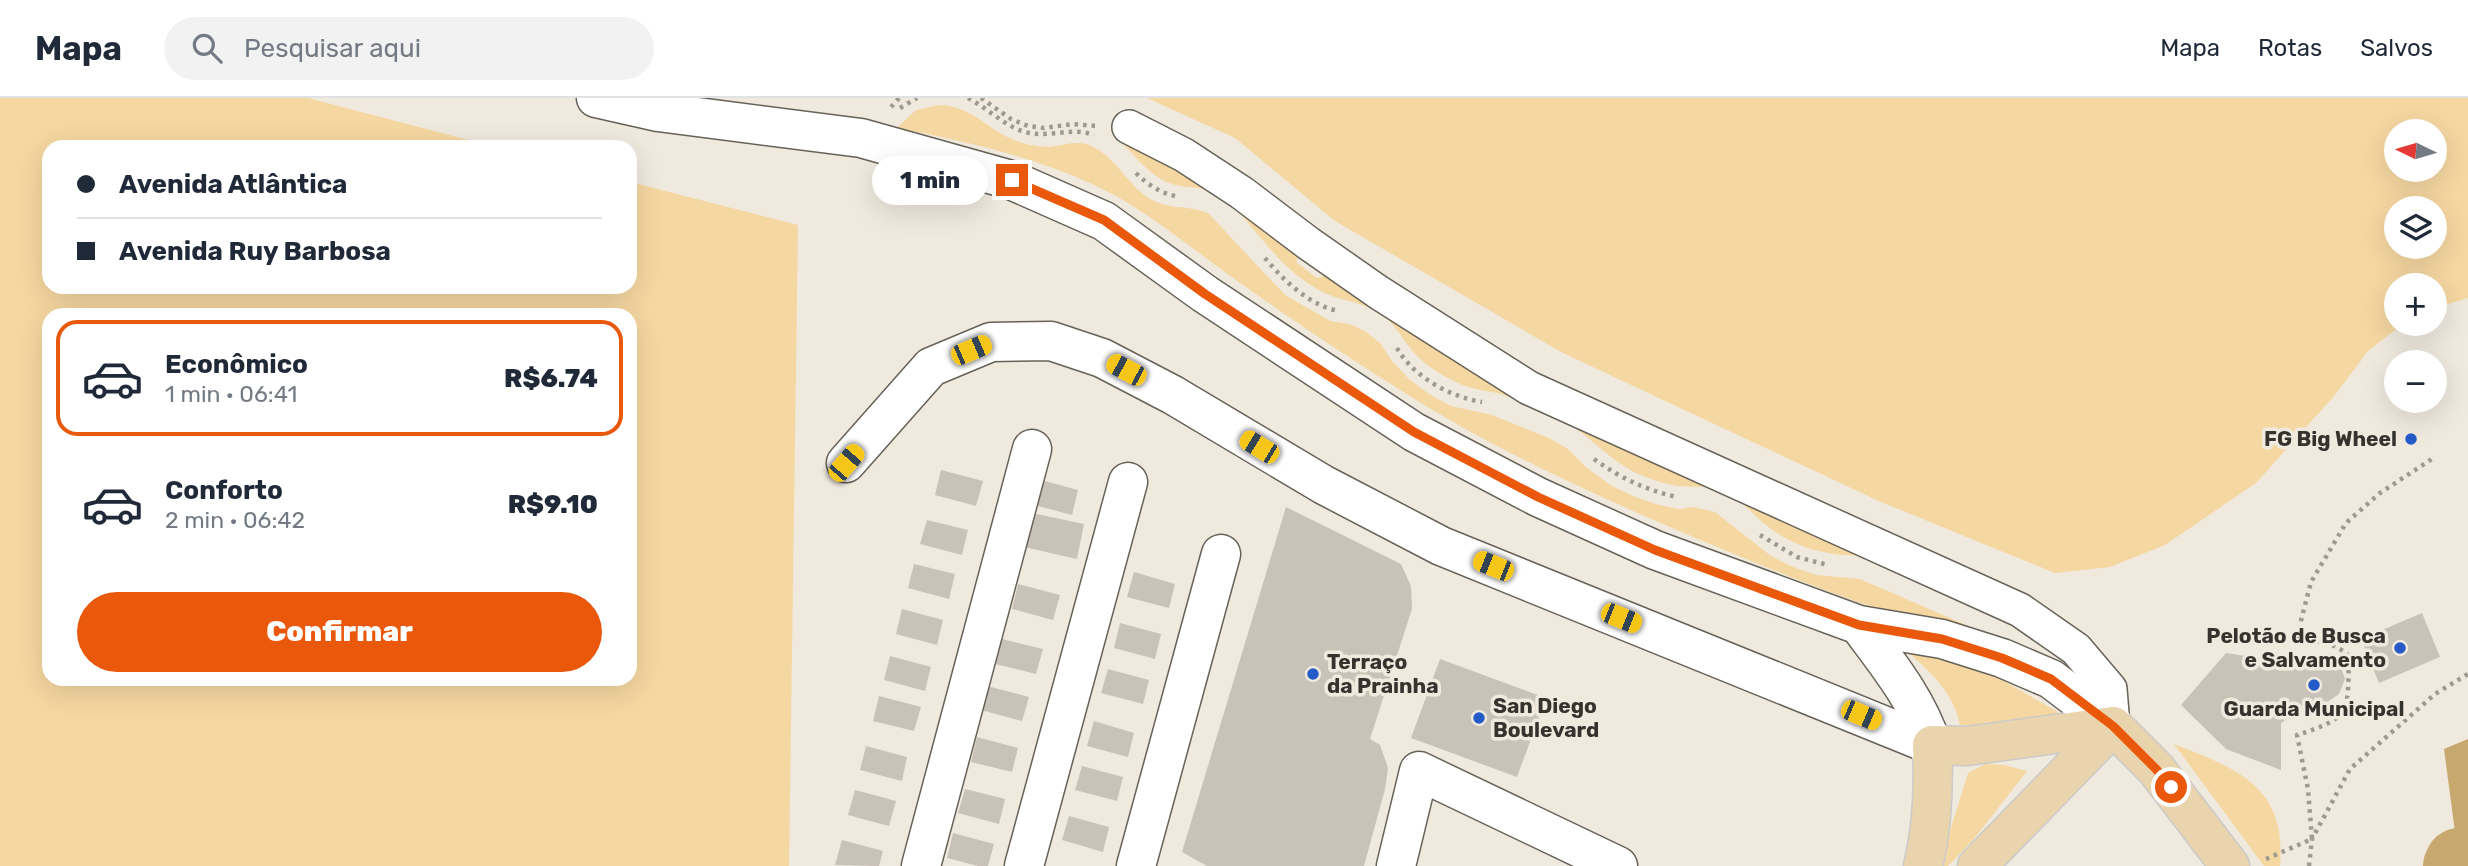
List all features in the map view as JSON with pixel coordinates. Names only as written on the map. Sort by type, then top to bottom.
[{"type":"main road","points":[[1923,866],[1930,840],[1934,792],[1932,744],[1968,746],[2113,726]]},
{"type":"main road","points":[[2113,726],[2247,863]]},
{"type":"main road","points":[[1978,866],[2113,726]]},
{"type":"street","points":[[596,98],[658,112],[861,138],[1012,180],[1104,220],[1205,294],[1414,432],[1538,497],[1655,550],[1859,625],[1942,639],[2002,658],[2051,679],[2113,726]]},
{"type":"street","points":[[1129,127],[1184,155],[1242,192],[1378,292],[1529,387],[2020,610],[2076,649],[2110,689],[2113,726]]},
{"type":"street","points":[[846,463],[931,367],[991,342],[1051,341],[1102,358],[1173,395],[1324,485],[1441,546],[1932,744]]},
{"type":"street","points":[[921,866],[1032,449]]},
{"type":"street","points":[[1024,866],[1128,482]]},
{"type":"street","points":[[1136,866],[1221,554]]},
{"type":"street","points":[[1859,625],[1914,703],[1932,744]]},
{"type":"street","points":[[1396,866],[1419,771],[1618,866]]},
{"type":"path","points":[[2309,866],[2312,839],[2308,789],[2297,735],[2335,721],[2347,706],[2349,656],[2339,646],[2295,640],[2311,582],[2346,523],[2380,493],[2435,457]]},
{"type":"path","points":[[2247,863],[2312,839],[2350,769],[2435,694],[2468,674]]},
{"type":"shaded area","points":[[0,98],[308,98],[468,140],[42,140],[42,294],[637,294],[637,184],[798,225],[789,866],[0,866]]},
{"type":"shaded area","points":[[1147,98],[2468,98],[2468,298],[2447,304],[2447,273],[2384,273],[2384,336],[2387,336],[2368,351],[2335,395],[2256,483],[2165,545],[2110,567],[2055,573],[1881,502],[1563,353],[1335,221],[1235,138]]},
{"type":"shaded area","points":[[940,105],[961,109],[1002,134],[1025,144],[1049,147],[1072,143],[1086,144],[1103,153],[1139,191],[1154,201],[1208,213],[1285,295],[1330,321],[1350,324],[1366,332],[1380,343],[1409,379],[1451,406],[1492,415],[1549,438],[1568,449],[1587,468],[1612,486],[1633,496],[1679,509],[1693,507],[1715,512],[1771,556],[1793,567],[1816,575],[1860,579],[2012,645],[1900,616],[1825,590],[1637,513],[1519,457],[1442,416],[1360,364],[1112,194],[1022,158],[897,128],[916,110]]},
{"type":"shaded area","points":[[1110,130],[1120,131],[1168,157],[1259,216],[1303,250],[1296,262],[1317,278],[1332,273],[1524,395],[2016,618],[2055,645],[1865,556],[1825,553],[1788,540],[1725,492],[1708,487],[1670,485],[1643,476],[1621,464],[1561,419],[1513,398],[1466,386],[1443,375],[1425,363],[1383,316],[1364,305],[1326,294],[1293,272],[1222,195],[1163,180],[1147,168]]},
{"type":"shaded area","points":[[1908,652],[1944,655],[1986,671],[2058,712],[2063,723],[2052,727],[1960,725],[1947,693]]},
{"type":"shaded area","points":[[2468,739],[2468,857],[2459,862],[2444,749]]},
{"type":"shaded area","points":[[2174,744],[2218,762],[2253,784],[2266,799],[2275,817],[2280,839],[2280,866],[2264,866]]},
{"type":"shaded area","points":[[1985,764],[2004,765],[2027,771],[1974,839],[1948,866],[1939,866],[1968,773]]},
{"type":"building","points":[[941,470],[983,481],[976,506],[935,495]]},
{"type":"building","points":[[1037,479],[1078,490],[1072,515],[1030,504]]},
{"type":"building","name":"Terraço da Prainha","points":[[1286,507],[1401,564],[1411,586],[1412,609],[1370,739],[1380,745],[1388,768],[1385,789],[1364,866],[1207,866],[1182,852]]},
{"type":"building","points":[[1032,513],[1084,524],[1077,559],[1024,547]]},
{"type":"building","points":[[927,520],[968,530],[962,555],[920,544]]},
{"type":"building","points":[[914,564],[955,574],[949,599],[908,588]]},
{"type":"building","points":[[1134,572],[1175,584],[1169,608],[1127,597]]},
{"type":"building","points":[[1018,584],[1060,595],[1053,620],[1012,609]]},
{"type":"building","points":[[902,609],[943,620],[937,645],[896,634]]},
{"type":"building","name":"Pelotão de Busca e Salvamento","points":[[2422,613],[2440,657],[2379,683],[2361,639]]},
{"type":"building","points":[[1120,623],[1161,634],[1155,659],[1114,648]]},
{"type":"building","points":[[1002,639],[1043,649],[1036,674],[995,664]]},
{"type":"building","points":[[2226,653],[2298,664],[2311,655],[2327,654],[2340,664],[2345,679],[2339,694],[2326,703],[2310,703],[2281,723],[2281,770],[2226,749],[2181,705]]},
{"type":"building","points":[[890,656],[931,667],[925,691],[884,680]]},
{"type":"building","name":"San Diego Boulevard","points":[[1440,659],[1546,698],[1517,777],[1411,738]]},
{"type":"building","points":[[1108,669],[1149,680],[1143,704],[1101,693]]},
{"type":"building","points":[[987,686],[1029,697],[1022,721],[981,710]]},
{"type":"building","points":[[879,696],[921,707],[914,731],[873,721]]},
{"type":"building","points":[[1094,721],[1134,733],[1128,757],[1087,746]]},
{"type":"building","points":[[977,737],[1018,748],[1012,772],[971,762]]},
{"type":"building","points":[[866,746],[907,757],[902,781],[860,770]]},
{"type":"building","points":[[1082,766],[1123,777],[1117,801],[1075,790]]},
{"type":"building","points":[[965,789],[1005,799],[999,824],[958,813]]},
{"type":"building","points":[[855,790],[896,801],[889,826],[848,815]]},
{"type":"building","points":[[1069,816],[1109,827],[1103,852],[1062,840]]},
{"type":"building","points":[[953,833],[994,844],[988,866],[947,858]]},
{"type":"building","points":[[842,840],[883,851],[879,866],[835,865]]},
{"type":"waterway","points":[[2457,866],[2459,862]]},
{"type":"place","name":"FG Big Wheel","points":[[2411,439]]},
{"type":"place","name":"Pelotão de Busca e Salvamento","points":[[2400,648]]},
{"type":"place","name":"Terraço da Prainha","points":[[1313,674]]},
{"type":"place","name":"Guarda Municipal","points":[[2314,685]]},
{"type":"place","name":"San Diego Boulevard","points":[[1479,718]]},
{"type":"route","points":[[1012,180],[1104,220],[1205,294],[1414,432],[1538,497],[1655,550],[1859,625],[1942,639],[2002,658],[2051,679],[2113,726],[2171,787]]}]
